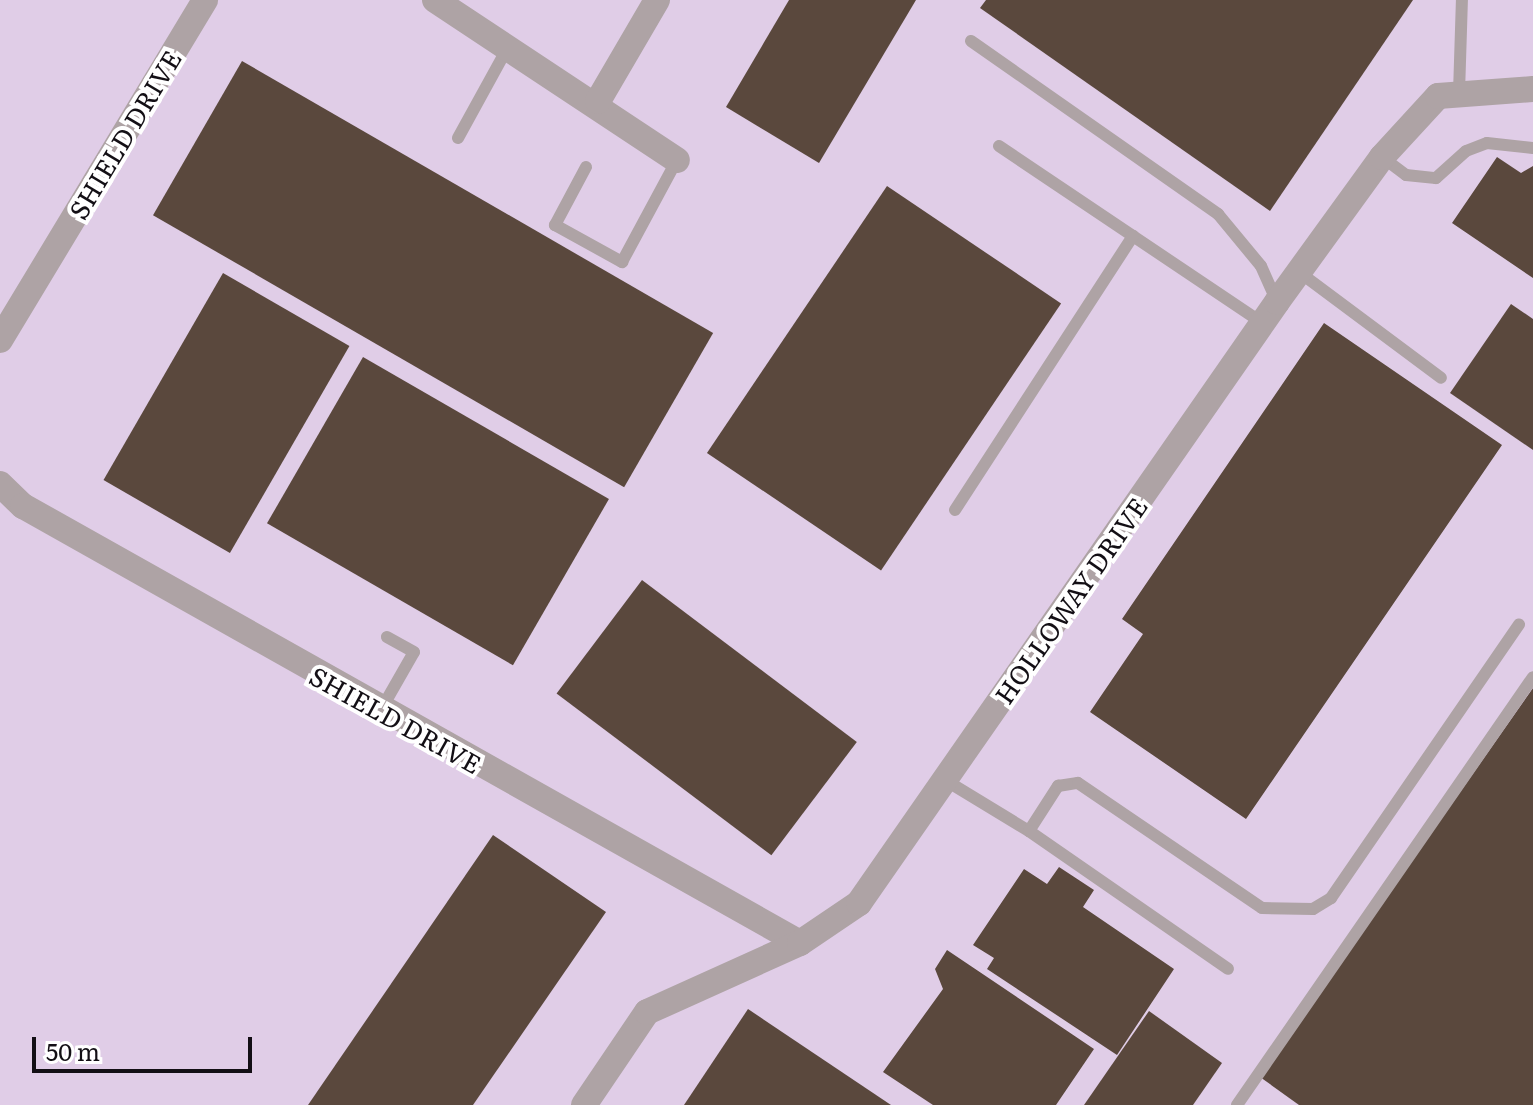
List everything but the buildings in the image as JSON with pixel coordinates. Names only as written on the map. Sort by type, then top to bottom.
[{"type":"street","name":"SHIELD DRIVE","points":[[0,340],[9,304],[205,0]]},
{"type":"street","points":[[435,0],[598,101],[677,160]]},
{"type":"street","points":[[598,101],[657,0]]},
{"type":"street","name":"HOLLOWAY DRIVE","points":[[584,1105],[647,1012],[800,943],[859,903],[1270,312],[1382,157],[1438,96],[1533,89]]},
{"type":"street","name":"SHIELD DRIVE","points":[[0,484],[23,506],[380,710],[800,943]]},
{"type":"lane","points":[[1459,93],[1462,0]]},
{"type":"lane","points":[[971,41],[1218,214],[1261,266],[1270,312]]},
{"type":"lane","points":[[458,138],[508,47]]},
{"type":"lane","points":[[1382,157],[1406,175],[1436,178],[1466,151],[1487,143],[1533,148]]},
{"type":"lane","points":[[999,146],[1133,236],[1270,312]]},
{"type":"lane","points":[[586,167],[554,222],[622,262],[677,160]]},
{"type":"lane","points":[[955,510],[1133,236]]},
{"type":"lane","points":[[1299,272],[1441,378]]},
{"type":"lane","points":[[1029,831],[1058,786],[1078,783],[1262,908],[1313,909],[1331,898],[1519,624]]},
{"type":"lane","points":[[380,710],[414,652],[387,637]]},
{"type":"lane","points":[[1237,1105],[1533,677]]},
{"type":"lane","points":[[945,780],[1029,831],[1228,969]]},
{"type":"shaded area","points":[[0,0],[1533,0],[1533,1105],[0,1105]]}]
